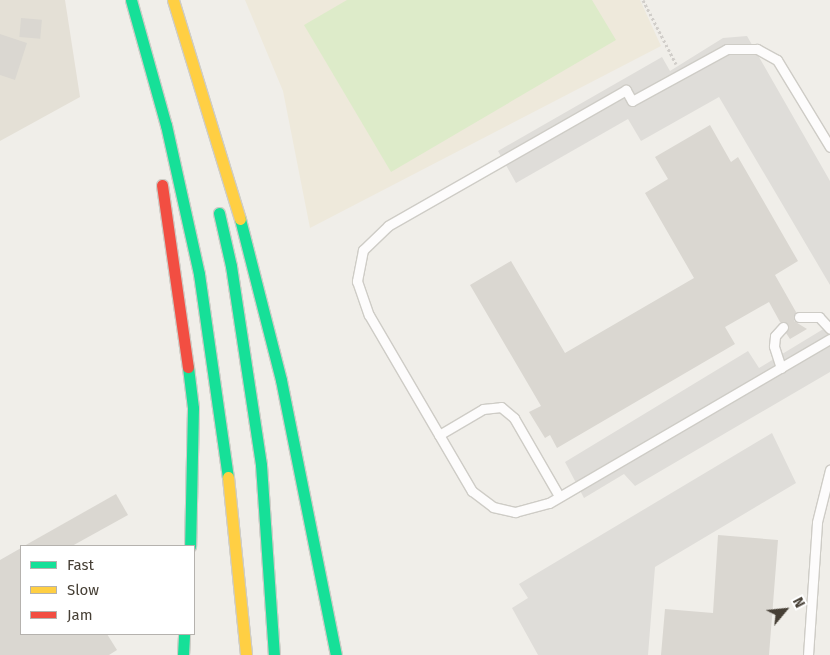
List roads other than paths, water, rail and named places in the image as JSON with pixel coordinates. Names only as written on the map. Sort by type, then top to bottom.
[{"type":"highway","points":[[131,0],[166,125],[199,274],[227,470],[246,655]]},
{"type":"highway","points":[[164,0],[198,126]]},
{"type":"highway","points":[[173,0],[232,193],[281,380],[336,655]]},
{"type":"highway","points":[[160,176],[183,317],[193,408],[190,545]]},
{"type":"highway","points":[[216,201],[231,266],[261,465],[274,655]]},
{"type":"highway","points":[[183,655],[184,635]]},
{"type":"lane","points":[[830,147],[786,72],[766,52],[728,49],[632,101],[626,90],[388,226],[363,250],[357,281],[362,303],[472,491],[493,507],[527,511],[559,496],[830,339]]},
{"type":"lane","points":[[799,317],[819,317],[830,329]]},
{"type":"lane","points":[[781,368],[774,346],[775,336],[783,327]]},
{"type":"lane","points":[[439,435],[483,409],[501,408],[514,418],[559,496]]},
{"type":"lane","points":[[808,655],[817,522],[830,470]]}]
